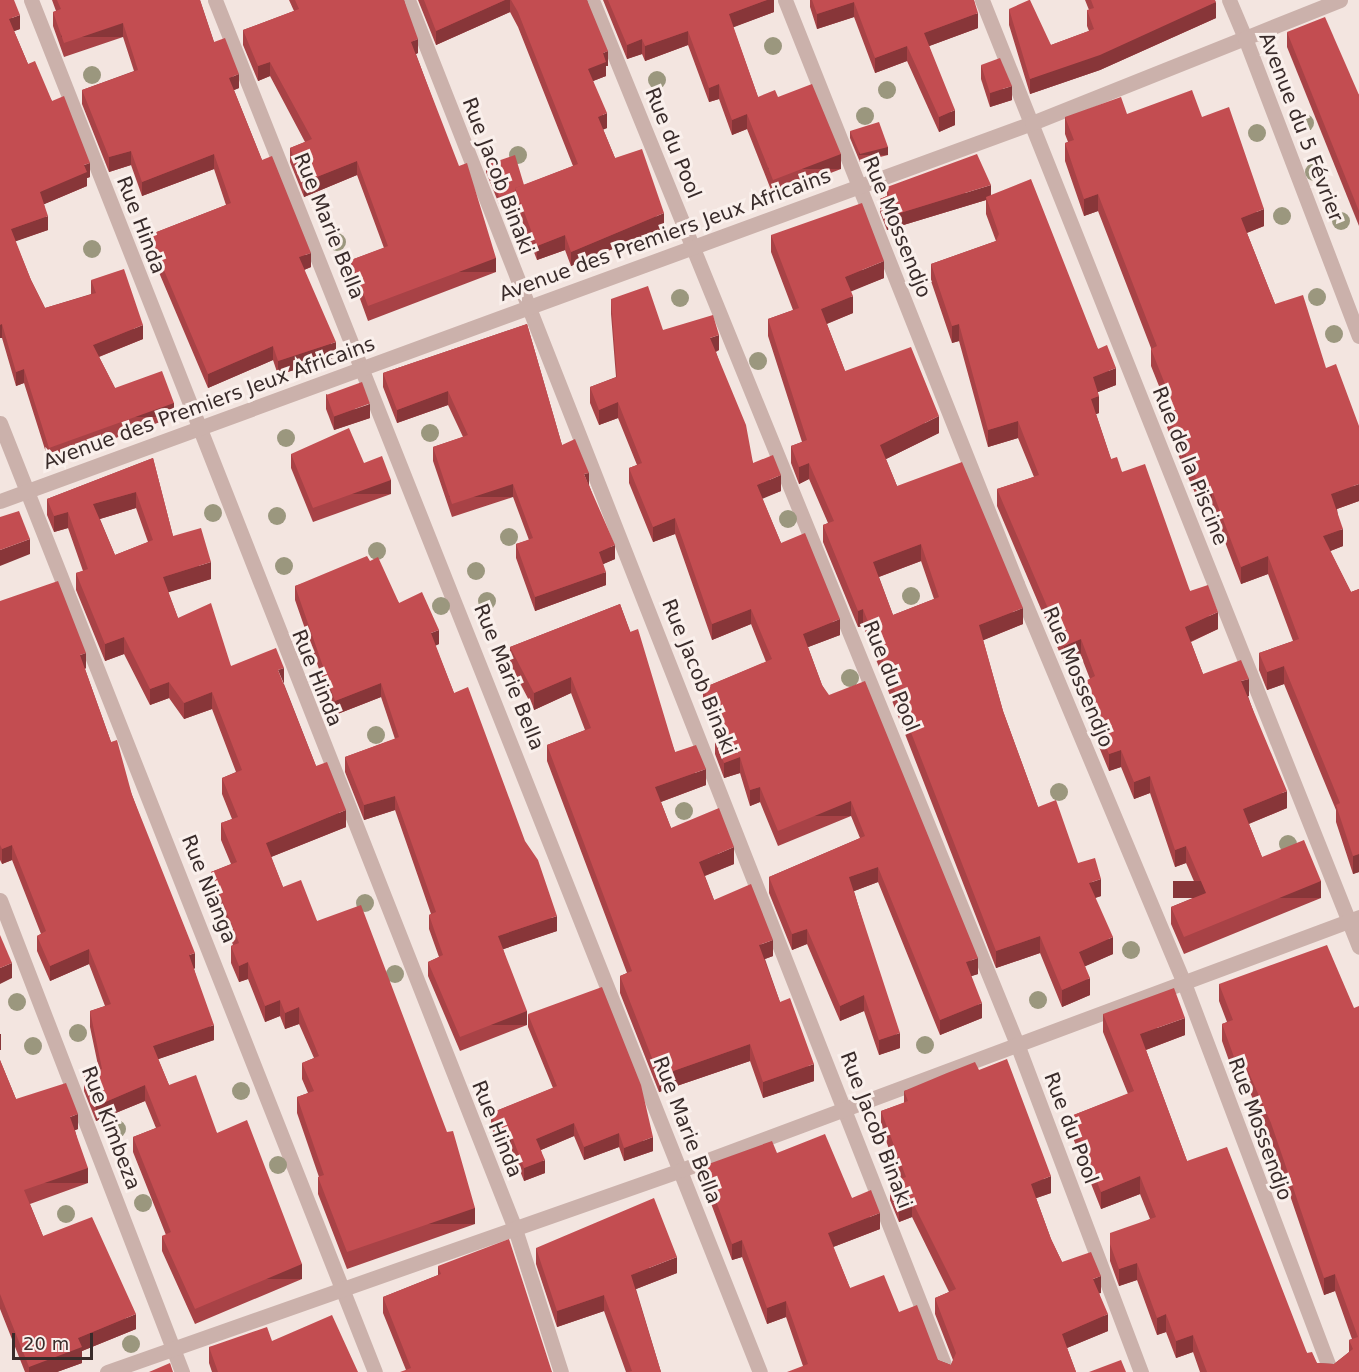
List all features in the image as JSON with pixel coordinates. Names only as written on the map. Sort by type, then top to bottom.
[{"type":"street","name":"Rue Hinda","points":[[31,0],[196,431],[515,1229],[561,1372]]},
{"type":"street","name":"Rue Marie Bella","points":[[215,0],[364,369],[760,1372]]},
{"type":"street","name":"Rue Jacob Binaki","points":[[408,0],[526,309],[685,695],[947,1372]]},
{"type":"street","name":"Rue du Pool","points":[[592,0],[1017,1044],[1141,1372]]},
{"type":"street","name":"Rue Mossendjo","points":[[785,0],[858,186],[1184,983],[1330,1372]]},
{"type":"street","name":"Rue de la Piscine","points":[[982,0],[1354,919],[1359,947]]},
{"type":"street","name":"Avenue du 5 Février","points":[[1229,0],[1359,336]]},
{"type":"street","name":"Avenue des Premiers Jeux Africains","points":[[0,501],[1032,123],[1340,0]]},
{"type":"street","name":"Rue Nianga","points":[[0,423],[375,1372]]},
{"type":"street","name":"Rue Kimbeza","points":[[0,900],[182,1372]]},
{"type":"street","points":[[107,1372],[174,1347],[344,1292],[681,1170],[844,1106],[1354,919]]},
{"type":"building","points":[[0,0],[14,0],[20,15],[9,19],[28,64],[35,61],[52,101],[64,96],[90,163],[84,165],[87,172],[40,192],[48,216],[11,229],[31,280],[45,308],[96,293],[91,280],[124,269],[143,325],[93,345],[115,388],[162,371],[174,403],[49,448],[24,369],[16,372],[2,324],[0,325]]},
{"type":"building","points":[[57,0],[200,0],[214,42],[225,38],[239,74],[229,78],[262,160],[272,156],[311,253],[299,257],[336,342],[278,361],[273,346],[208,374],[149,235],[231,203],[214,154],[142,182],[131,151],[109,157],[82,90],[138,70],[123,23],[64,43],[53,12],[61,9]]},
{"type":"building","points":[[295,0],[404,0],[418,39],[411,42],[459,166],[467,163],[496,258],[368,306],[351,260],[388,246],[357,161],[304,182],[290,148],[312,139],[270,62],[258,66],[243,30],[299,9]]},
{"type":"building","points":[[424,0],[505,0],[436,31]]},
{"type":"building","points":[[511,0],[587,0],[608,51],[603,53],[606,62],[588,69],[607,113],[598,117],[615,158],[642,149],[664,213],[571,252],[565,235],[537,246],[515,188],[578,164],[518,12]]},
{"type":"building","points":[[608,0],[767,0],[729,14],[758,97],[775,90],[778,97],[812,84],[841,154],[773,180],[747,114],[732,120],[719,84],[709,88],[688,31],[645,46],[642,39],[627,45]]},
{"type":"building","points":[[812,0],[974,0],[978,13],[924,33],[955,110],[939,117],[907,46],[875,58],[854,2],[817,14]]},
{"type":"building","points":[[1030,0],[1051,45],[1094,29],[1087,10],[1094,8],[1091,0],[1215,0],[1216,2],[1100,55],[1030,79],[1009,9]]},
{"type":"building","points":[[1325,17],[1359,95],[1359,211],[1287,32]]},
{"type":"building","points":[[1000,58],[1012,86],[990,93],[981,65]]},
{"type":"building","points":[[1192,90],[1202,117],[1229,107],[1264,209],[1241,218],[1275,304],[1303,295],[1326,368],[1336,364],[1359,426],[1359,484],[1331,494],[1343,529],[1323,536],[1351,592],[1359,589],[1359,854],[1353,856],[1336,805],[1340,803],[1284,666],[1267,672],[1259,653],[1299,639],[1268,556],[1241,567],[1212,490],[1203,494],[1164,401],[1171,399],[1151,349],[1157,346],[1098,194],[1084,199],[1065,143],[1074,140],[1065,117],[1121,97],[1127,114]]},
{"type":"building","points":[[879,122],[888,147],[860,154],[850,131]]},
{"type":"building","points":[[977,154],[991,185],[887,217],[880,199],[889,195],[887,187]]},
{"type":"building","points":[[515,155],[524,185],[515,188],[515,192],[499,197],[486,165]]},
{"type":"building","points":[[1031,179],[1098,349],[1107,345],[1116,368],[1093,377],[1099,396],[1091,399],[1111,459],[1117,457],[1122,472],[1145,464],[1190,591],[1208,585],[1218,612],[1185,627],[1203,674],[1241,660],[1249,679],[1241,681],[1287,791],[1243,809],[1262,857],[1304,840],[1321,881],[1184,937],[1171,907],[1206,893],[1186,846],[1175,850],[1150,776],[1134,782],[1121,750],[1109,754],[1080,684],[1095,676],[1081,639],[1064,646],[997,489],[1039,475],[1018,421],[988,430],[959,324],[952,326],[931,264],[996,241],[999,234],[986,197]]},
{"type":"building","points":[[862,203],[884,261],[845,277],[853,296],[821,309],[845,371],[911,347],[939,416],[880,445],[897,486],[962,462],[1023,608],[979,625],[1003,711],[1038,807],[1056,800],[1078,863],[1095,858],[1101,879],[1089,883],[1113,937],[1079,952],[1090,978],[1062,990],[1040,936],[996,951],[863,609],[858,611],[823,525],[834,521],[809,463],[799,467],[791,446],[807,440],[768,319],[799,308],[771,235]],"holes":[[[921,544],[939,597],[893,615],[873,562]]]},
{"type":"building","points":[[648,286],[663,330],[713,315],[719,335],[710,338],[746,425],[753,463],[773,455],[781,475],[757,485],[781,543],[805,533],[840,619],[803,634],[822,685],[829,695],[865,681],[978,958],[966,962],[982,1003],[940,1020],[878,867],[849,877],[900,1033],[879,1040],[864,995],[840,1006],[807,929],[792,934],[769,877],[865,836],[851,801],[778,831],[760,787],[750,790],[740,757],[724,763],[715,739],[722,736],[703,688],[772,659],[751,609],[712,624],[675,518],[653,527],[629,468],[642,463],[618,402],[599,410],[590,387],[617,377],[611,299]]},
{"type":"building","points":[[527,324],[562,445],[575,439],[589,473],[584,474],[615,545],[599,552],[606,572],[535,597],[516,544],[533,538],[513,484],[452,504],[433,447],[468,435],[448,391],[397,410],[383,373]]},
{"type":"building","points":[[362,382],[370,404],[334,417],[326,395]]},
{"type":"building","points":[[349,428],[364,463],[382,456],[391,480],[313,508],[291,454]]},
{"type":"building","points":[[153,458],[173,536],[201,528],[211,562],[163,577],[178,618],[211,603],[231,666],[276,648],[284,668],[278,670],[316,766],[327,762],[346,810],[266,843],[283,887],[301,880],[317,921],[361,905],[447,1132],[453,1131],[475,1208],[347,1252],[318,1177],[324,1175],[297,1097],[314,1091],[302,1063],[319,1056],[299,1007],[285,1013],[280,1000],[265,1006],[248,962],[239,966],[231,946],[239,943],[211,872],[237,862],[221,823],[238,817],[222,778],[242,770],[212,692],[184,703],[169,682],[150,689],[124,637],[105,644],[76,573],[88,569],[68,512],[54,516],[47,499]],"holes":[[[136,492],[153,540],[115,555],[93,504]]]},
{"type":"building","points":[[19,511],[30,539],[0,550],[0,517]]},
{"type":"building","points":[[367,556],[370,561],[378,557],[399,603],[422,592],[439,630],[431,633],[454,693],[468,687],[525,841],[538,860],[557,916],[498,936],[527,1011],[460,1037],[428,962],[443,955],[429,915],[436,912],[395,796],[364,805],[345,757],[399,737],[381,683],[335,701],[295,586]]},
{"type":"building","points":[[58,581],[86,653],[80,655],[111,742],[117,740],[132,795],[195,953],[189,955],[214,1025],[153,1046],[169,1085],[196,1075],[217,1133],[247,1120],[302,1264],[195,1309],[162,1236],[171,1232],[133,1137],[161,1126],[145,1085],[96,1106],[84,1076],[102,1069],[90,1011],[111,1004],[89,949],[50,966],[37,936],[46,931],[12,845],[2,849],[0,845],[0,601]]},
{"type":"building","points":[[620,604],[630,632],[638,629],[675,752],[696,745],[706,769],[655,787],[671,828],[719,808],[734,847],[699,862],[714,900],[751,884],[773,940],[759,945],[780,1002],[790,998],[814,1064],[763,1082],[750,1044],[659,1076],[620,976],[632,971],[547,745],[591,728],[571,677],[534,693],[510,647]]},
{"type":"building","points":[[0,935],[12,963],[0,968]]},
{"type":"building","points":[[1327,945],[1354,1008],[1359,1006],[1359,1372],[1207,1372],[1193,1335],[1176,1341],[1166,1314],[1157,1318],[1137,1263],[1119,1269],[1110,1244],[1110,1233],[1156,1217],[1140,1176],[1101,1192],[1071,1116],[1134,1091],[1103,1014],[1174,988],[1185,1018],[1140,1034],[1187,1161],[1227,1147],[1307,1353],[1312,1352],[1317,1363],[1334,1364],[1353,1349],[1349,1340],[1358,1337],[1335,1274],[1324,1278],[1271,1123],[1241,1055],[1234,1057],[1222,1024],[1233,1020],[1219,984]]},
{"type":"building","points":[[602,987],[641,1085],[653,1137],[624,1148],[619,1133],[584,1147],[574,1123],[536,1139],[545,1160],[524,1168],[511,1134],[500,1138],[491,1113],[557,1086],[528,1014]]},
{"type":"building","points":[[1007,1059],[1051,1176],[1031,1184],[1051,1239],[1062,1262],[1091,1252],[1101,1276],[1093,1279],[1108,1314],[1062,1334],[1076,1372],[787,1372],[808,1364],[786,1301],[767,1308],[742,1240],[732,1244],[703,1166],[772,1141],[777,1153],[825,1134],[852,1198],[871,1190],[880,1213],[828,1233],[850,1288],[884,1275],[899,1312],[917,1305],[938,1360],[951,1365],[956,1353],[935,1298],[956,1289],[912,1201],[899,1206],[890,1183],[906,1177],[881,1111],[908,1101],[904,1091],[947,1073],[975,1062],[979,1070]]},
{"type":"building","points":[[0,1060],[16,1099],[66,1083],[78,1114],[70,1117],[88,1168],[24,1190],[43,1236],[92,1217],[136,1314],[78,1338],[82,1347],[29,1367],[0,1294]]},
{"type":"building","points":[[654,1198],[677,1257],[631,1275],[661,1372],[628,1372],[632,1371],[604,1295],[557,1311],[536,1248]]},
{"type":"building","points":[[509,1239],[552,1372],[400,1372],[411,1368],[383,1297],[441,1274],[438,1266]]},
{"type":"building","points":[[332,1315],[358,1372],[218,1372],[209,1347],[267,1327],[272,1341]]},
{"type":"building","points":[[1121,1360],[1126,1372],[1089,1372]]},
{"type":"building","points":[[170,1363],[173,1372],[149,1372]]}]
